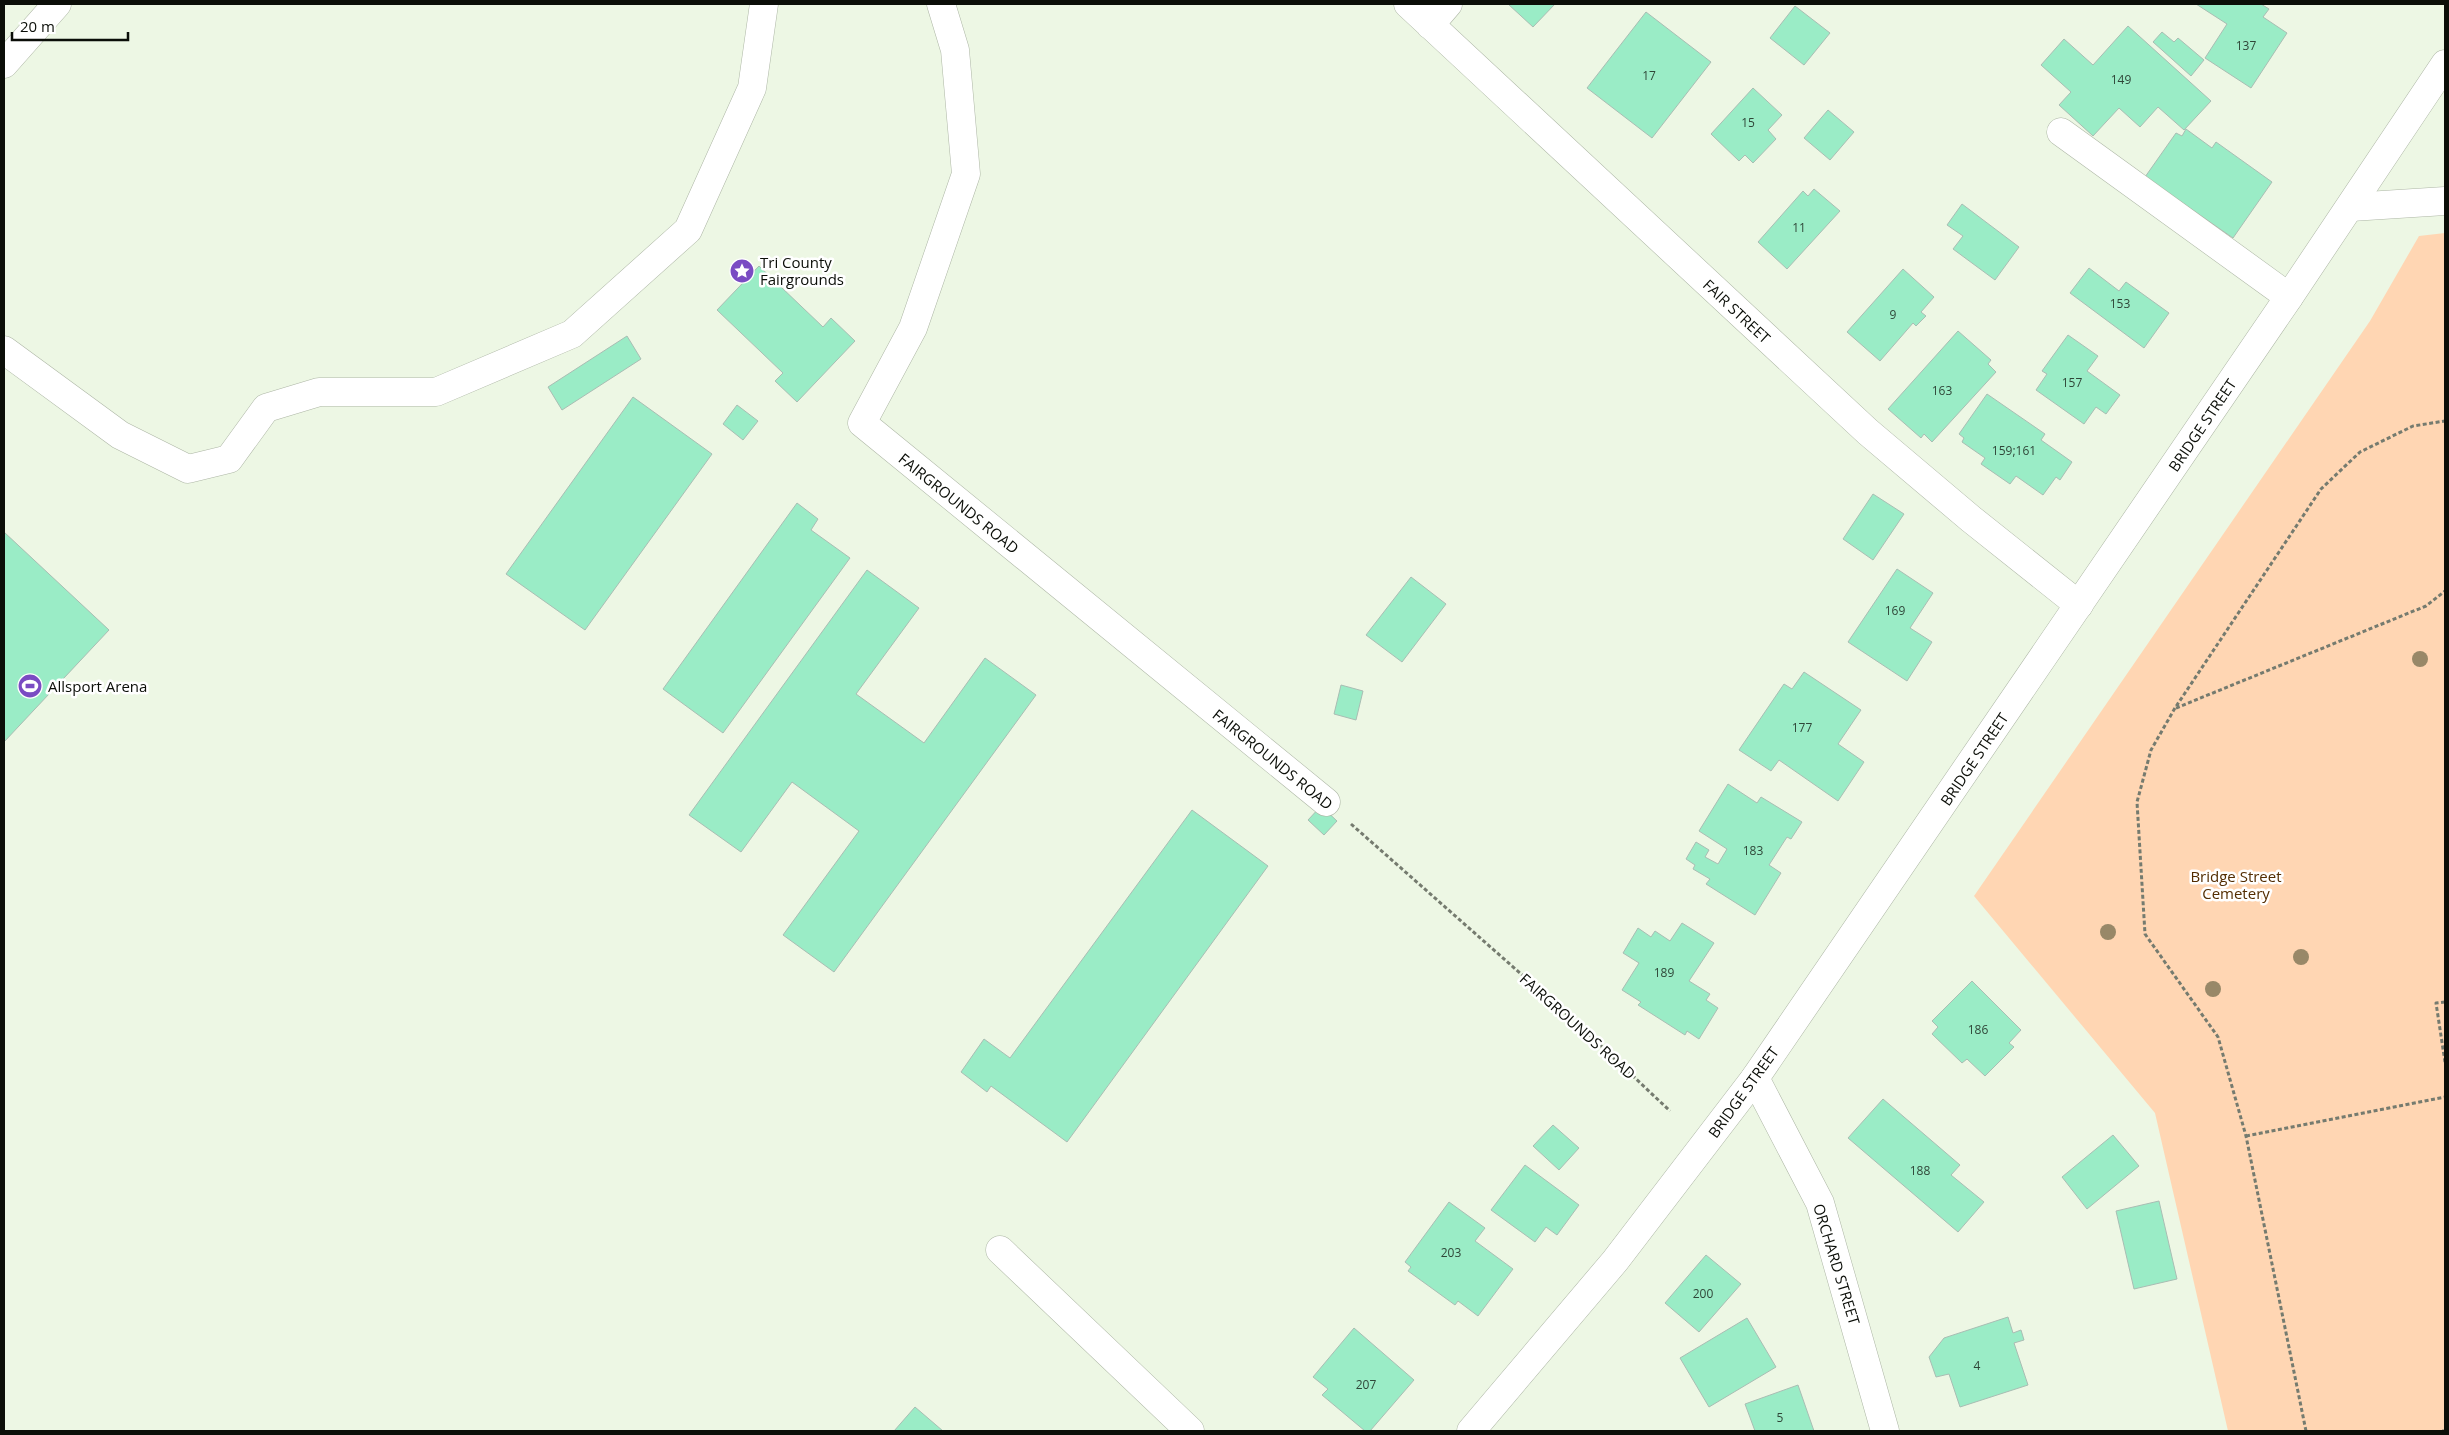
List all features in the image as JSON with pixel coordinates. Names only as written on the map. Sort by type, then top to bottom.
[{"type":"main road","points":[[4,64],[58,4]]},
{"type":"main road","points":[[4,350],[120,434],[188,469],[229,459],[266,408],[319,392],[436,392],[572,334],[688,230],[752,88],[764,4]]},
{"type":"main road","name":"FAIRGROUNDS ROAD","points":[[941,4],[955,50],[966,174],[913,328],[862,423],[1326,802]]},
{"type":"main road","name":"FAIR STREET","points":[[1408,4],[1868,432],[1971,519],[2079,605]]},
{"type":"main road","points":[[1430,25],[1448,4]]},
{"type":"main road","name":"BRIDGE STREET","points":[[1471,1431],[1615,1261],[1755,1078],[2351,207],[2445,64]]},
{"type":"main road","points":[[2060,132],[2289,297]]},
{"type":"main road","points":[[2351,207],[2445,201]]},
{"type":"main road","name":"ORCHARD STREET","points":[[1755,1078],[1820,1203],[1885,1431]]},
{"type":"main road","points":[[1000,1250],[1190,1431]]},
{"type":"path","points":[[2306,1431],[2246,1136],[2218,1038],[2145,934],[2137,802],[2150,750],[2175,708],[2321,490],[2360,452],[2413,426],[2445,421]]},
{"type":"path","points":[[2175,708],[2426,606],[2445,591]]},
{"type":"path","name":"FAIRGROUNDS ROAD","points":[[1326,802],[1580,1026],[1670,1111]]},
{"type":"path","points":[[2445,1002],[2436,1003],[2445,1062]]},
{"type":"path","points":[[2246,1136],[2445,1097]]},
{"type":"green space","name":"Bridge Street Cemetery","points":[[2445,233],[2445,1431],[2228,1431],[2155,1113],[1974,896],[2370,321],[2419,236]]},
{"type":"building","points":[[1508,4],[1555,4],[1533,27]]},
{"type":"building","points":[[2196,4],[2261,4],[2269,9],[2263,17],[2287,33],[2251,88],[2205,58],[2227,24]]},
{"type":"building","points":[[1795,6],[1830,33],[1804,65],[1770,38]]},
{"type":"building","points":[[1646,12],[1711,62],[1652,138],[1587,88]]},
{"type":"building","points":[[2128,26],[2211,101],[2184,130],[2158,107],[2140,127],[2119,108],[2093,136],[2059,105],[2071,92],[2041,65],[2064,39],[2093,65]]},
{"type":"building","points":[[2162,32],[2174,42],[2178,38],[2204,60],[2191,76],[2153,42]]},
{"type":"building","points":[[1753,88],[1782,115],[1768,130],[1776,139],[1753,163],[1745,155],[1739,161],[1711,134]]},
{"type":"building","points":[[1828,110],[1854,132],[1830,160],[1804,138]]},
{"type":"building","points":[[2186,129],[2212,148],[2216,142],[2272,182],[2233,238],[2145,177],[2176,133],[2182,136]]},
{"type":"building","points":[[1814,189],[1840,211],[1787,269],[1758,242],[1803,191],[1808,196]]},
{"type":"building","points":[[1962,204],[2019,247],[1995,280],[1953,249],[1963,236],[1947,225]]},
{"type":"building","points":[[759,266],[823,327],[831,318],[855,341],[797,402],[775,381],[783,373],[717,310]]},
{"type":"building","points":[[2089,268],[2119,291],[2126,282],[2169,313],[2144,348],[2070,293]]},
{"type":"building","points":[[1903,269],[1934,297],[1921,312],[1926,316],[1916,326],[1913,323],[1880,361],[1847,332]]},
{"type":"building","points":[[1958,331],[1991,360],[1988,364],[1996,372],[1932,442],[1924,434],[1921,438],[1888,409]]},
{"type":"building","points":[[2068,335],[2098,356],[2087,371],[2120,395],[2106,414],[2096,407],[2084,424],[2036,390],[2047,374],[2042,371]]},
{"type":"building","points":[[627,336],[641,359],[562,410],[548,387]]},
{"type":"building","points":[[1987,394],[2045,434],[2041,440],[2072,462],[2060,480],[2056,477],[2043,495],[2016,476],[2010,484],[1981,464],[1985,458],[1962,442],[1964,438],[1959,434]]},
{"type":"building","points":[[633,397],[712,454],[585,630],[506,574]]},
{"type":"building","points":[[737,405],[758,421],[743,440],[723,424]]},
{"type":"building","points":[[1873,494],[1904,514],[1873,560],[1843,539]]},
{"type":"building","points":[[797,503],[818,519],[811,530],[850,558],[723,733],[663,689]]},
{"type":"building","name":"Allsport Arena","points":[[4,532],[109,630],[4,742]]},
{"type":"building","points":[[1897,569],[1933,593],[1910,628],[1932,642],[1907,681],[1848,642]]},
{"type":"building","points":[[867,570],[919,608],[856,694],[924,743],[985,658],[1036,695],[834,972],[783,935],[859,831],[792,782],[741,852],[689,815]]},
{"type":"building","points":[[1411,577],[1446,604],[1402,662],[1366,635]]},
{"type":"building","points":[[1804,672],[1861,710],[1838,744],[1864,762],[1838,801],[1779,760],[1771,771],[1739,750],[1784,684],[1792,689]]},
{"type":"building","points":[[1341,685],[1363,691],[1356,720],[1334,714]]},
{"type":"building","points":[[1728,784],[1757,803],[1761,797],[1802,822],[1791,839],[1787,837],[1769,865],[1781,873],[1755,915],[1706,884],[1710,879],[1693,869],[1695,865],[1686,859],[1696,842],[1709,850],[1705,857],[1718,864],[1727,849],[1699,831]]},
{"type":"building","points":[[1321,806],[1337,821],[1324,835],[1308,820]]},
{"type":"building","points":[[1192,810],[1268,866],[1067,1142],[991,1086],[987,1092],[961,1072],[984,1039],[1010,1058]]},
{"type":"building","points":[[1682,923],[1714,943],[1689,981],[1710,994],[1706,1000],[1718,1008],[1699,1039],[1687,1031],[1685,1035],[1638,1005],[1641,1002],[1622,990],[1639,963],[1623,953],[1638,928],[1651,937],[1655,931],[1670,941]]},
{"type":"building","points":[[1972,981],[2021,1030],[2009,1043],[2014,1047],[1985,1076],[1967,1059],[1962,1063],[1932,1034],[1938,1027],[1932,1021]]},
{"type":"building","points":[[1883,1099],[1960,1165],[1951,1175],[1984,1202],[1958,1232],[1848,1138]]},
{"type":"building","points":[[1553,1125],[1579,1148],[1559,1170],[1533,1146]]},
{"type":"building","points":[[2113,1135],[2139,1166],[2087,1209],[2062,1177]]},
{"type":"building","points":[[1525,1165],[1579,1205],[1557,1235],[1546,1227],[1535,1242],[1491,1210]]},
{"type":"building","points":[[2159,1201],[2177,1279],[2134,1289],[2116,1211]]},
{"type":"building","points":[[1449,1202],[1485,1228],[1475,1241],[1513,1269],[1478,1316],[1458,1301],[1455,1305],[1408,1271],[1411,1267],[1405,1262]]},
{"type":"building","points":[[1706,1255],[1741,1284],[1699,1332],[1665,1303]]},
{"type":"building","points":[[2008,1317],[2013,1333],[2021,1330],[2024,1340],[2014,1343],[2028,1385],[1960,1407],[1949,1374],[1936,1377],[1929,1357],[1944,1338]]},
{"type":"building","points":[[1747,1318],[1776,1367],[1709,1407],[1680,1358]]},
{"type":"building","points":[[1354,1328],[1414,1380],[1370,1431],[1365,1431],[1322,1395],[1328,1389],[1313,1377]]},
{"type":"building","points":[[1798,1385],[1814,1431],[1755,1431],[1745,1404]]},
{"type":"building","points":[[915,1407],[943,1431],[894,1431]]},
{"type":"place","name":"Tri County Fairgrounds","points":[[742,271]]},
{"type":"place","name":"Allsport Arena","points":[[30,686]]}]
